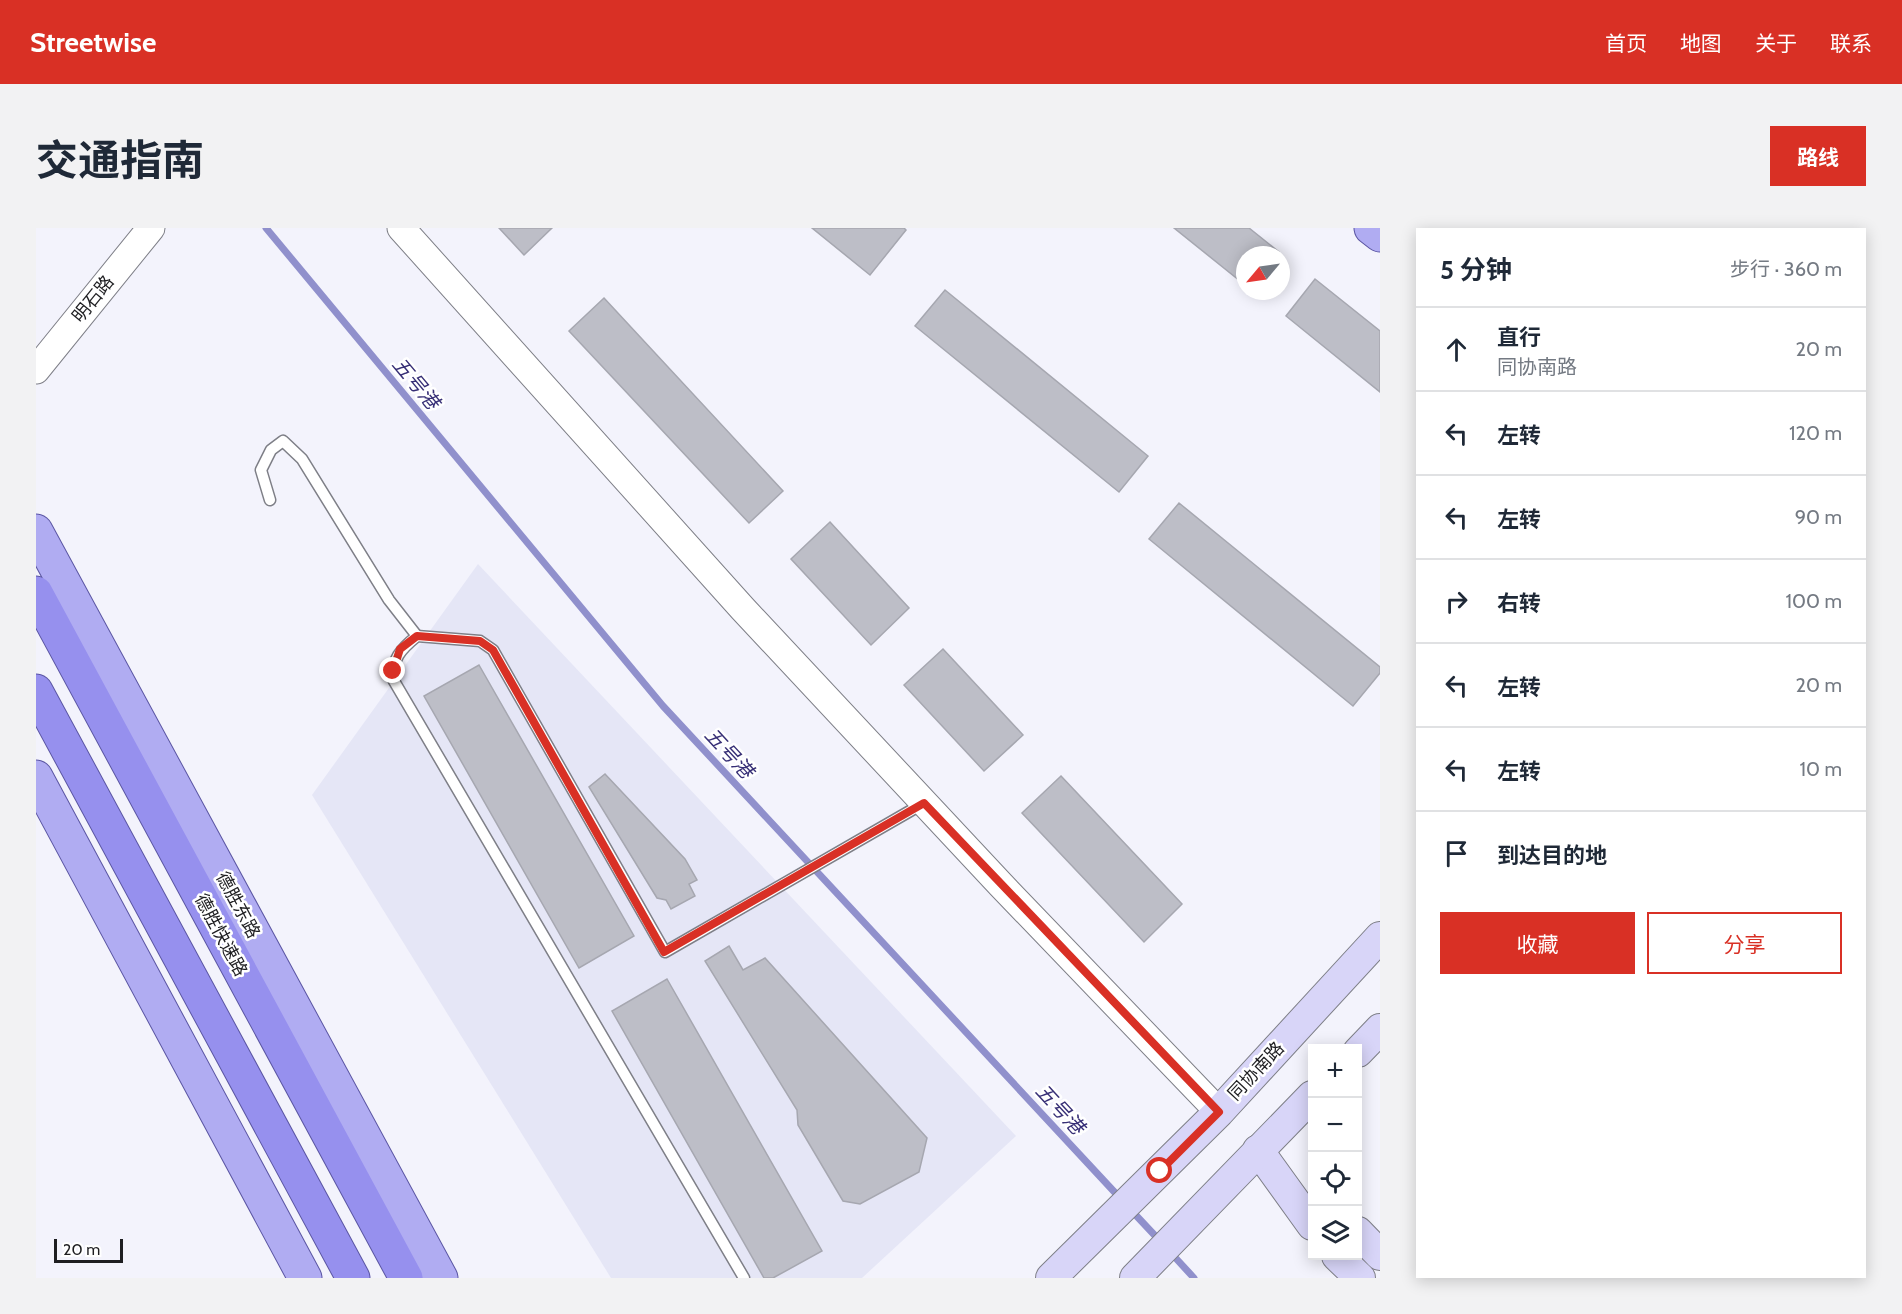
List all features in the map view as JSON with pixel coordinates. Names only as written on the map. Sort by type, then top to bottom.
[{"type":"highway","name":"德胜快速路","points":[[36,593],[406,1278]]},
{"type":"highway","points":[[36,691],[353,1278]]},
{"type":"main road","points":[[1371,228],[1380,236]]},
{"type":"main road","name":"德胜东路","points":[[36,531],[441,1278]]},
{"type":"main road","points":[[36,777],[305,1278]]},
{"type":"main road","name":"同协南路","points":[[1051,1278],[1219,1112],[1380,937]]},
{"type":"main road","points":[[1362,1048],[1380,1029]]},
{"type":"main road","points":[[1135,1278],[1310,1098]]},
{"type":"main road","points":[[1258,1150],[1308,1190]]},
{"type":"main road","points":[[1258,1150],[1308,1219]]},
{"type":"main road","points":[[1362,1236],[1380,1255]]},
{"type":"main road","points":[[1341,1260],[1359,1278]]},
{"type":"street","name":"明石路","points":[[36,370],[151,228]]},
{"type":"street","points":[[401,228],[743,609],[924,803],[1219,1112]]},
{"type":"lane","points":[[270,500],[261,470],[271,450],[283,441],[302,459],[388,600],[417,636]]},
{"type":"lane","points":[[744,1278],[394,681],[393,671],[400,649],[417,636],[480,641],[493,650],[664,952],[924,803]]},
{"type":"shaded area","points":[[478,564],[1016,1136],[862,1278],[611,1278],[312,795]]},
{"type":"building","points":[[499,228],[552,228],[524,255]]},
{"type":"building","points":[[812,228],[904,228],[906,230],[870,275]]},
{"type":"building","points":[[1174,228],[1249,228],[1272,246],[1236,246],[1236,278]]},
{"type":"building","points":[[1315,279],[1380,331],[1380,392],[1286,316]]},
{"type":"building","points":[[945,290],[1148,456],[1119,492],[915,326]]},
{"type":"building","points":[[604,298],[783,491],[749,523],[569,331]]},
{"type":"building","points":[[1179,503],[1380,667],[1380,673],[1353,706],[1149,539]]},
{"type":"building","points":[[830,522],[909,608],[871,645],[791,559]]},
{"type":"building","points":[[943,649],[1023,735],[984,771],[904,685]]},
{"type":"building","points":[[479,665],[634,936],[579,968],[424,696]]},
{"type":"building","points":[[605,774],[685,859],[697,880],[689,884],[695,896],[671,909],[666,900],[657,898],[589,787]]},
{"type":"building","points":[[1061,776],[1182,904],[1144,942],[1022,813]]},
{"type":"building","points":[[729,946],[743,970],[765,958],[927,1138],[919,1172],[860,1204],[843,1201],[798,1125],[797,1110],[705,961]]},
{"type":"building","points":[[667,979],[822,1251],[773,1278],[764,1278],[612,1011]]},
{"type":"waterway","name":"五号港","points":[[266,228],[663,706],[1120,1198]]},
{"type":"waterway","name":"五号港","points":[[1130,1209],[1161,1242]]},
{"type":"waterway","name":"五号港","points":[[1171,1253],[1194,1278]]},
{"type":"route","points":[[393,671],[400,649],[417,636],[480,641],[493,650],[664,952],[924,803],[1219,1112],[1160,1171]]}]
